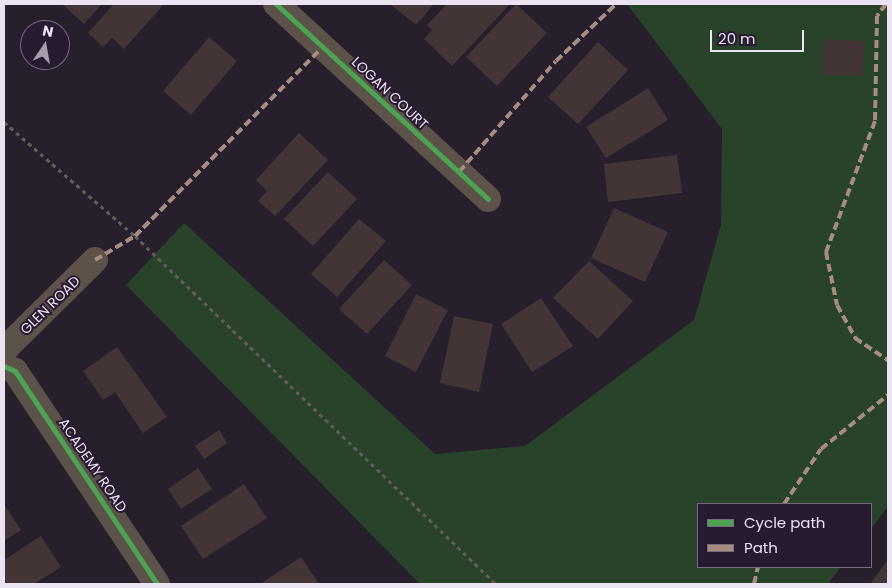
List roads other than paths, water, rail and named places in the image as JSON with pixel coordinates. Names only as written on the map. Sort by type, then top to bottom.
[{"type":"street","name":"LOGAN COURT","points":[[276,4],[488,199]]},
{"type":"street","name":"GLEN ROAD","points":[[4,350],[96,260]]},
{"type":"street","name":"ACADEMY ROAD","points":[[4,366],[20,379],[157,584]]}]
